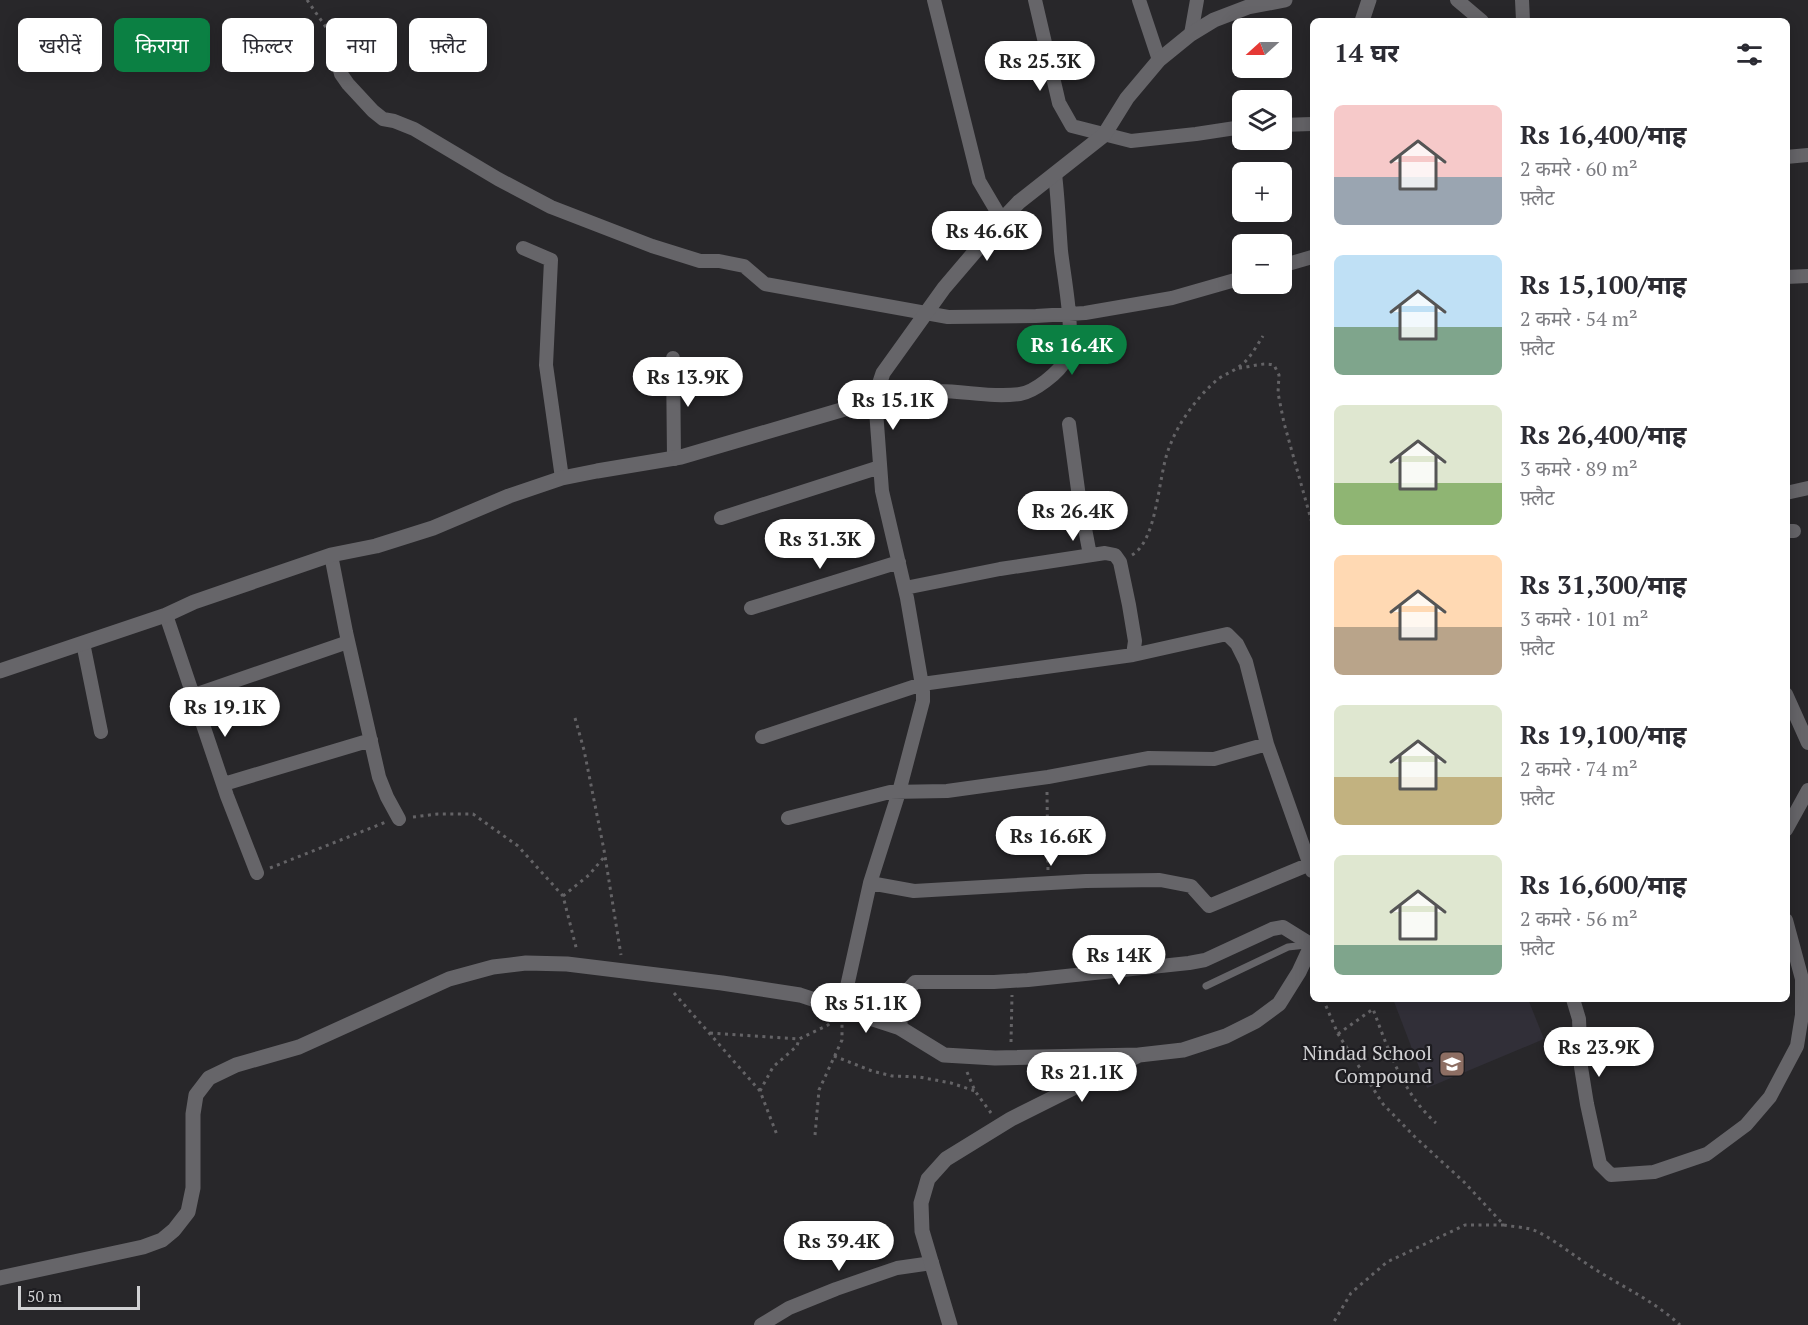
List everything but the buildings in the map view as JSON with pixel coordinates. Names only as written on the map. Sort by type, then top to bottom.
[{"type":"street","points":[[934,0],[979,181],[1002,220]]},
{"type":"street","points":[[1035,0],[1059,103],[1072,126],[1131,141],[1232,129]]},
{"type":"street","points":[[1139,0],[1159,60]]},
{"type":"street","points":[[1191,34],[1197,0]]},
{"type":"street","points":[[842,1009],[870,883],[899,792],[923,701],[905,588],[882,491],[874,397],[883,373],[944,288],[1002,220],[1019,202],[1104,135],[1127,98],[1159,60],[1191,34],[1214,20],[1248,7],[1285,0]]},
{"type":"street","points":[[1363,18],[1369,0]]},
{"type":"street","points":[[1457,0],[1478,18]]},
{"type":"street","points":[[1522,0],[1523,18]]},
{"type":"street","points":[[340,72],[383,119],[414,129],[503,183],[551,207],[652,246],[700,261],[719,261],[744,266],[765,284],[948,317],[1085,313],[1172,298],[1232,281]]},
{"type":"street","points":[[1292,125],[1310,124]]},
{"type":"street","points":[[1790,157],[1808,155]]},
{"type":"street","points":[[0,671],[166,615],[194,602],[331,555],[376,546],[433,528],[508,496],[562,478],[674,459],[848,408],[874,397],[937,391],[1005,396],[1023,393],[1040,386],[1066,360],[1070,336],[1055,174]]},
{"type":"street","points":[[523,248],[551,260],[546,365],[562,478]]},
{"type":"street","points":[[1292,263],[1310,258]]},
{"type":"street","points":[[1790,278],[1808,276]]},
{"type":"street","points":[[673,358],[674,459]]},
{"type":"street","points":[[1069,424],[1090,555]]},
{"type":"street","points":[[721,518],[880,467]]},
{"type":"street","points":[[1790,492],[1808,488]]},
{"type":"street","points":[[905,588],[1000,569],[1105,553],[1115,555],[1120,562],[1135,641],[1133,656]]},
{"type":"street","points":[[331,555],[379,777],[399,819]]},
{"type":"street","points":[[751,608],[899,562]]},
{"type":"street","points":[[166,615],[257,873]]},
{"type":"street","points":[[762,737],[922,684],[1133,656],[1227,634],[1237,644],[1246,662],[1268,744],[1310,864]]},
{"type":"street","points":[[194,695],[348,642]]},
{"type":"street","points":[[83,643],[102,732]]},
{"type":"street","points":[[1790,703],[1808,743]]},
{"type":"street","points":[[224,784],[371,740]]},
{"type":"street","points":[[788,818],[890,792],[947,791],[1048,777],[1149,758],[1214,759],[1268,744]]},
{"type":"street","points":[[1790,823],[1808,790]]},
{"type":"street","points":[[870,883],[914,891],[1086,881],[1160,880],[1191,886],[1209,906],[1310,867]]},
{"type":"street","points":[[900,1028],[903,995],[915,982],[1012,981],[1205,960],[1272,929],[1283,927],[1310,943]]},
{"type":"street","points":[[1574,1002],[1579,1019],[1581,1067],[1600,1164],[1611,1175],[1654,1172],[1707,1154],[1746,1125],[1770,1097],[1797,1046],[1802,1015],[1802,979],[1790,935]]},
{"type":"street","points":[[0,1278],[143,1247],[162,1240],[174,1230],[188,1212],[193,1188],[193,1114],[196,1095],[209,1078],[236,1065],[299,1047],[449,979],[493,967],[526,963],[567,964],[800,995],[900,1028],[944,1055],[1011,1058],[1139,1055],[1183,1050],[1226,1036],[1256,1021],[1279,1004],[1299,972],[1310,948]]},
{"type":"street","points":[[950,1325],[922,1231],[921,1203],[928,1179],[946,1159],[1025,1112],[1139,1055]]},
{"type":"street","points":[[761,1325],[789,1308],[836,1289],[897,1268],[932,1263]]},
{"type":"lane","points":[[1206,986],[1288,947],[1310,944]]},
{"type":"path","points":[[307,0],[326,28]]},
{"type":"path","points":[[1238,368],[1254,351],[1263,336]]},
{"type":"path","points":[[1120,562],[1136,553],[1150,531],[1168,448],[1179,427],[1204,393],[1229,372],[1238,368],[1266,363],[1274,365],[1279,375],[1278,393],[1284,423],[1310,516]]},
{"type":"path","points":[[575,718],[584,750],[605,856],[619,935],[622,971]]},
{"type":"path","points":[[1048,777],[1046,820],[1048,884]]},
{"type":"path","points":[[257,873],[382,822],[438,814],[472,814],[518,846],[563,896],[581,966]]},
{"type":"path","points":[[563,896],[588,875],[605,856]]},
{"type":"path","points":[[658,976],[760,1091],[777,1135]]},
{"type":"path","points":[[1011,1058],[1012,981]]},
{"type":"path","points":[[1324,1002],[1338,1034],[1383,1104],[1464,1182],[1504,1225]]},
{"type":"path","points":[[709,1032],[799,1039],[828,1025],[842,1009]]},
{"type":"path","points":[[815,1135],[819,1090],[842,1040],[842,1009]]},
{"type":"path","points":[[1338,1034],[1373,1009],[1389,1053],[1416,1102],[1436,1123]]},
{"type":"path","points":[[760,1091],[773,1067],[797,1046],[799,1039]]},
{"type":"path","points":[[834,1056],[892,1076],[920,1077],[951,1083],[975,1091]]},
{"type":"path","points":[[963,1056],[969,1080],[989,1109],[994,1125],[993,1132]]},
{"type":"path","points":[[1332,1325],[1351,1293],[1387,1262],[1464,1225],[1504,1225],[1534,1230],[1561,1245],[1611,1280],[1642,1295],[1680,1325]]},
{"type":"shaded area","name":"Nindad School Compound","points":[[1394,1002],[1529,1002],[1544,1039],[1427,1088]]},
{"type":"place","name":"Nindad School Compound","points":[[1452,1064]]}]
